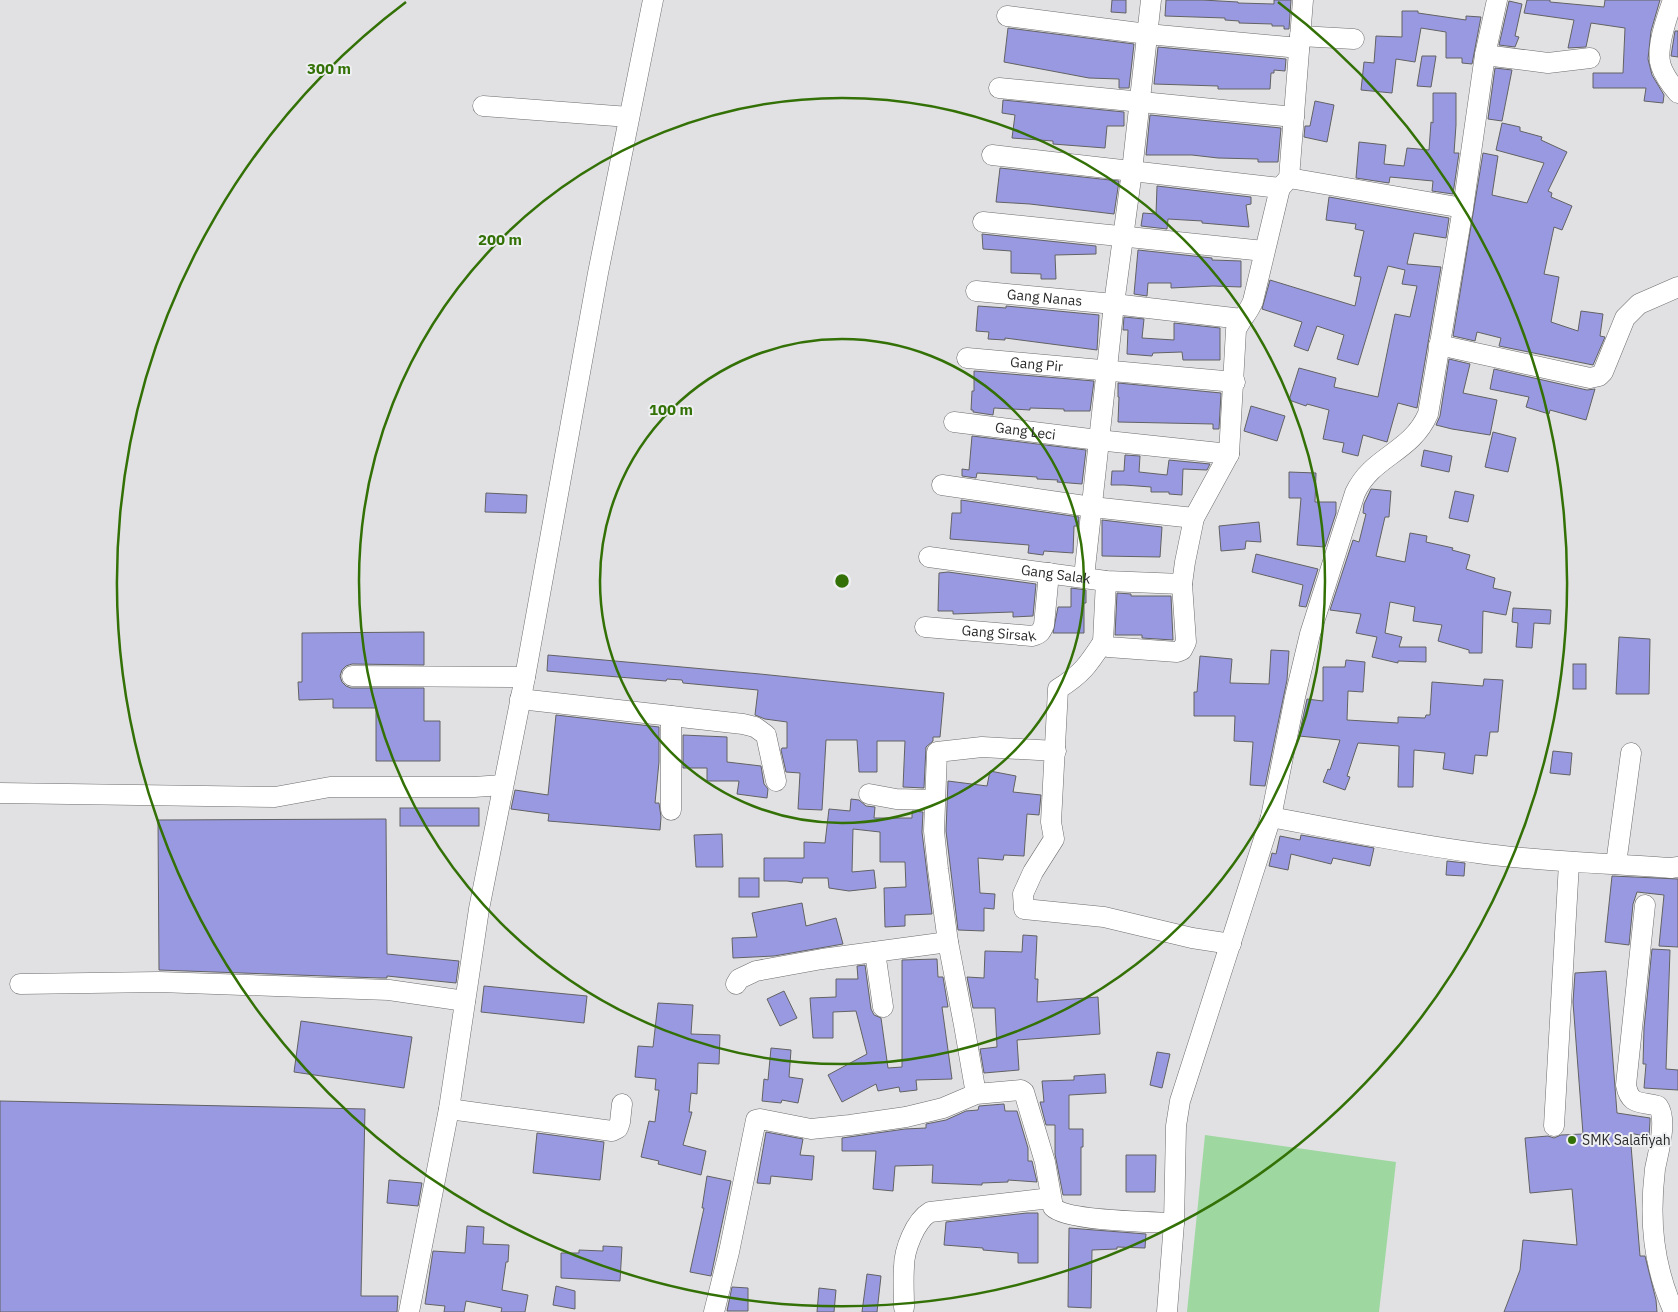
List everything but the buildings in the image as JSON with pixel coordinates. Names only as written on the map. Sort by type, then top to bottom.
[{"type":"street","points":[[409,1312],[449,1109],[479,909],[525,677],[598,273],[653,0]]},
{"type":"street","points":[[1084,577],[1098,440],[1151,0]]},
{"type":"street","points":[[1103,642],[1108,647],[1176,652],[1182,650],[1186,642],[1182,584],[1184,562],[1194,518],[1230,454],[1236,330],[1249,311],[1253,301],[1264,251],[1285,183],[1294,117],[1303,0]]},
{"type":"street","points":[[1167,1312],[1174,1223],[1176,1126],[1180,1101],[1271,817],[1310,634],[1355,493],[1368,472],[1411,440],[1424,425],[1428,414],[1463,208],[1485,55],[1497,0]]},
{"type":"street","points":[[1673,0],[1663,33],[1659,56],[1661,67],[1678,93]]},
{"type":"street","points":[[1007,16],[1147,34],[1299,42],[1354,39]]},
{"type":"street","points":[[1485,55],[1548,62],[1590,58]]},
{"type":"street","points":[[999,88],[1294,117]]},
{"type":"street","points":[[482,106],[629,117]]},
{"type":"street","points":[[992,155],[1132,170],[1285,183],[1463,208]]},
{"type":"street","points":[[983,222],[1264,251]]},
{"type":"street","points":[[1440,345],[1590,378],[1599,376],[1603,372],[1625,318],[1639,304],[1678,288]]},
{"type":"street","name":"Gang Nanas","points":[[976,291],[1114,304],[1242,319]]},
{"type":"street","name":"Gang Pir","points":[[967,358],[1234,382]]},
{"type":"street","name":"Gang Leci","points":[[954,422],[1230,454]]},
{"type":"street","points":[[942,485],[1092,507],[1194,518]]},
{"type":"street","name":"Gang Salak","points":[[929,557],[1106,581],[1182,584]]},
{"type":"street","name":"Gang Sirsak","points":[[925,626],[1038,635],[1044,625],[1048,572]]},
{"type":"street","points":[[1106,581],[1103,642],[1088,666],[1076,678],[1058,689],[1051,822],[1054,839],[1033,872],[1023,894],[1024,908],[1104,917],[1192,938],[1230,944]]},
{"type":"street","points":[[352,676],[525,677]]},
{"type":"street","points":[[520,699],[743,724],[755,727],[766,734],[776,781]]},
{"type":"street","points":[[671,716],[671,810]]},
{"type":"street","points":[[976,1094],[948,942],[934,831],[937,752],[982,747],[1056,751]]},
{"type":"street","points":[[1616,864],[1630,753]]},
{"type":"street","points":[[0,793],[275,797],[330,788],[474,787],[503,784]]},
{"type":"street","points":[[869,794],[896,799],[934,800]]},
{"type":"street","points":[[1271,817],[1380,838],[1478,853],[1569,863],[1678,867]]},
{"type":"street","points":[[1554,1126],[1569,863]]},
{"type":"street","points":[[1645,905],[1626,1085],[1630,1099],[1658,1106],[1661,1111],[1662,1127],[1655,1171],[1652,1235],[1656,1258],[1674,1312]]},
{"type":"street","points":[[736,984],[746,974],[756,971],[948,942]]},
{"type":"street","points":[[875,952],[883,1008]]},
{"type":"street","points":[[20,984],[159,982],[389,990],[465,1001]]},
{"type":"street","points":[[714,1312],[729,1252],[756,1120],[764,1119],[811,1129],[850,1125],[906,1117],[933,1110],[976,1094],[1018,1090],[1024,1092],[1044,1162],[1053,1207],[1056,1210],[1076,1216],[1174,1223]]},
{"type":"street","points":[[449,1109],[612,1131],[618,1128],[622,1104]]},
{"type":"street","points":[[904,1307],[904,1265],[912,1238],[924,1216],[930,1212],[1052,1198]]},
{"type":"green space","points":[[1205,1135],[1396,1162],[1379,1312],[1187,1312]]},
{"type":"place","name":"SMK Salafiyah","points":[[1572,1140]]}]
